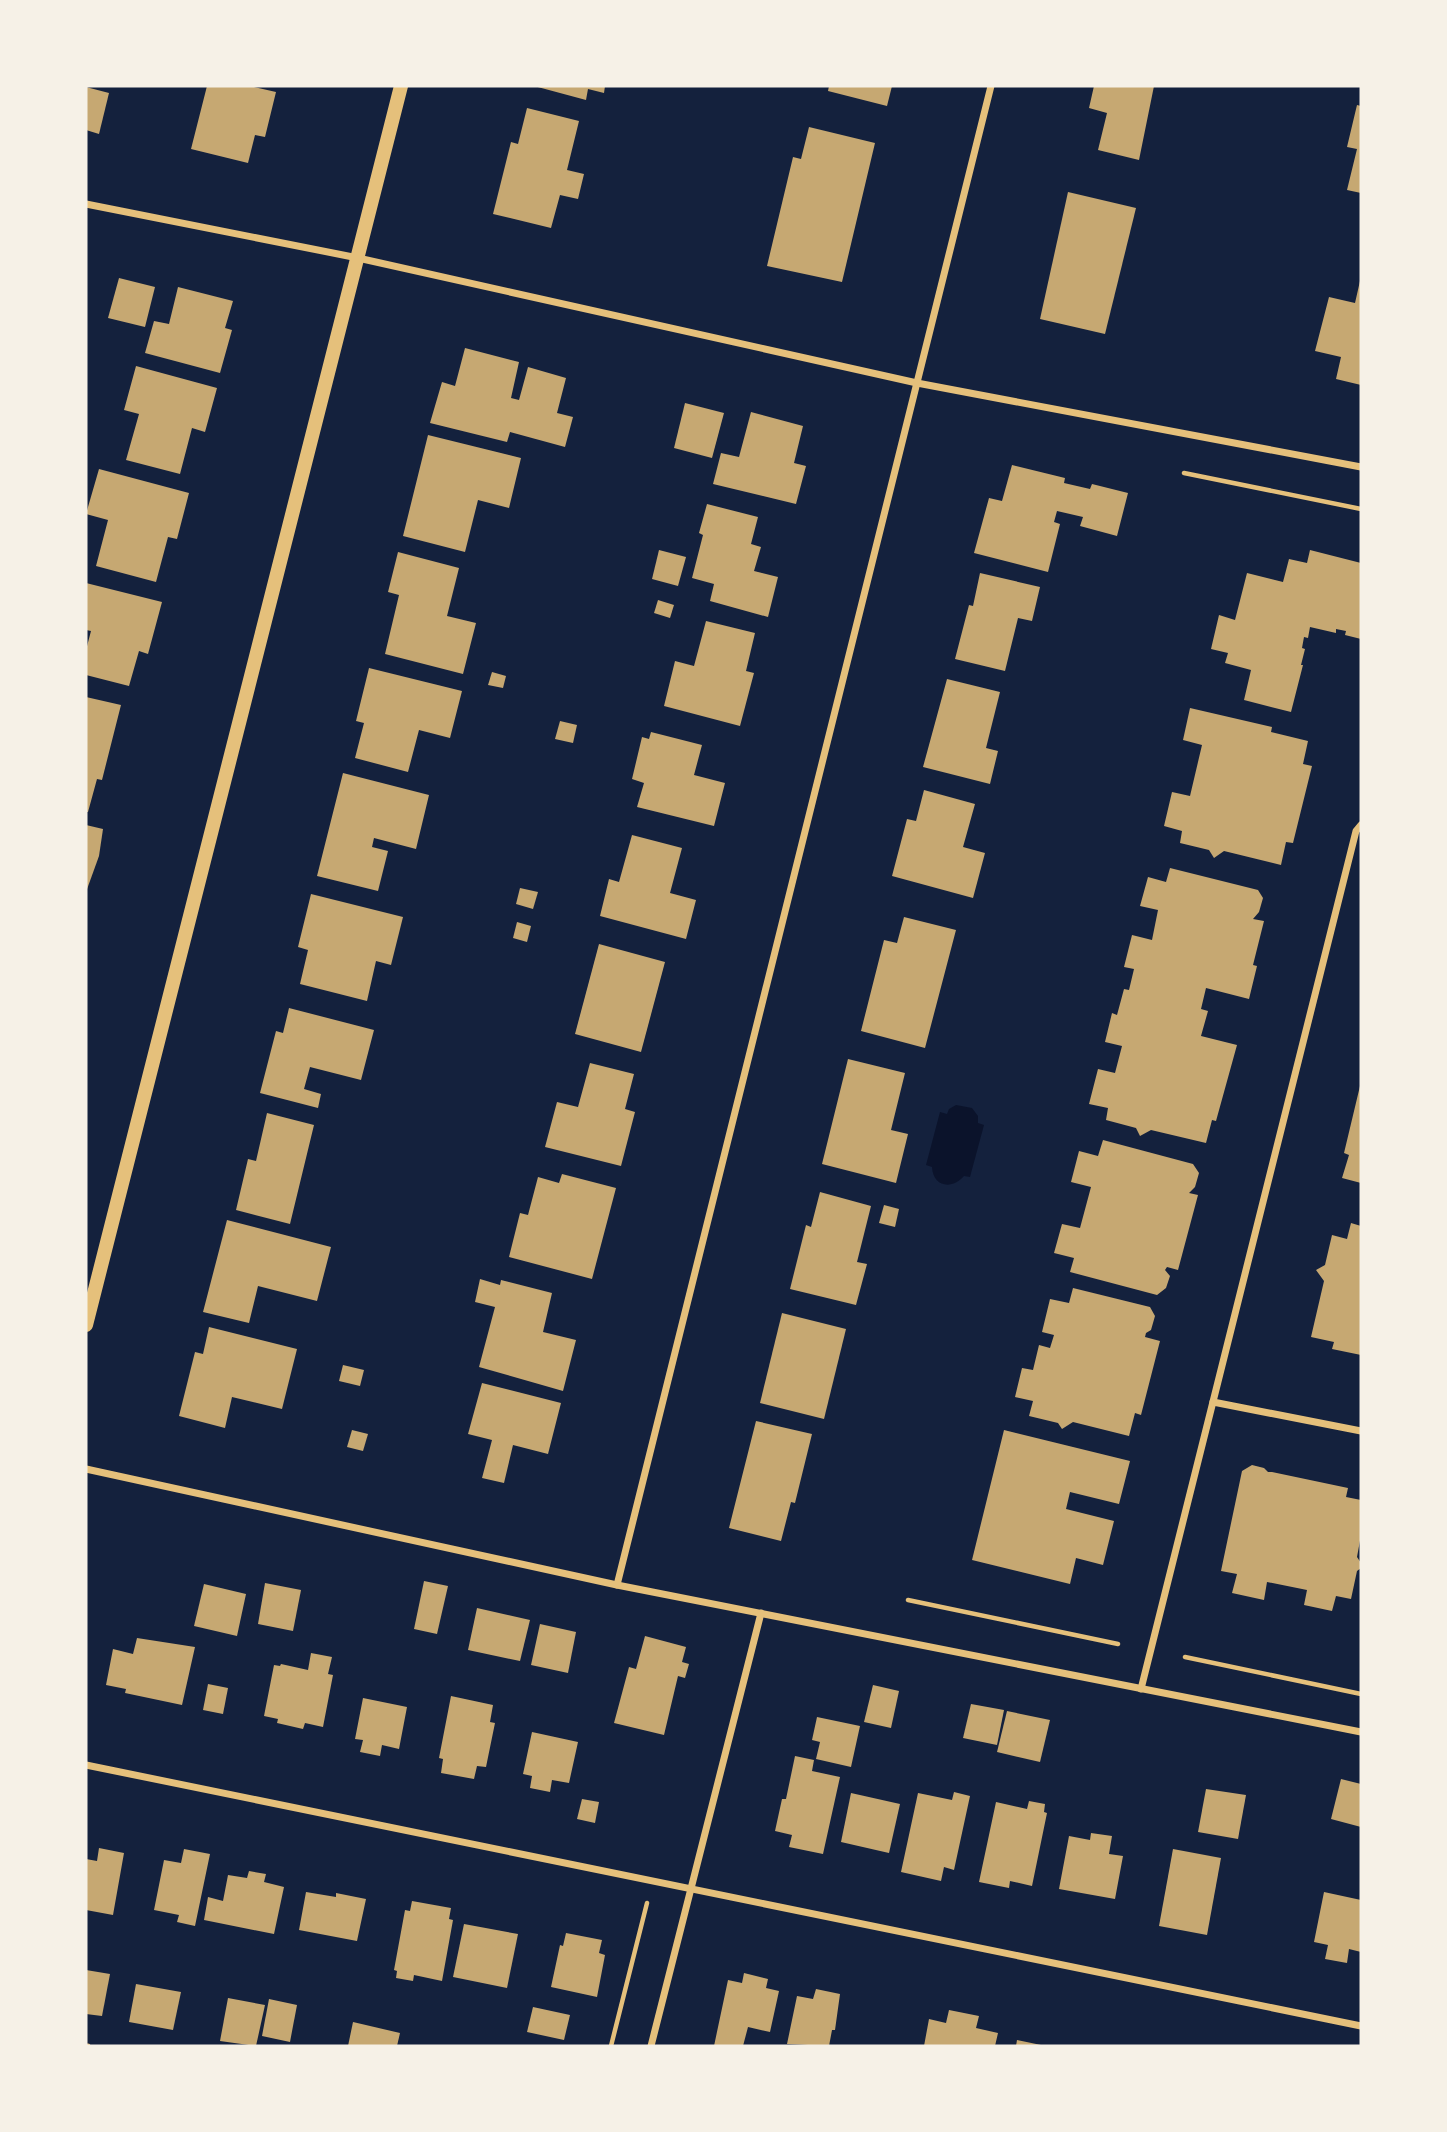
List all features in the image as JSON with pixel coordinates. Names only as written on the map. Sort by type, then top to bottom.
[{"type":"main road","points":[[86,1325],[401,86]]},
{"type":"street","points":[[617,1585],[992,86]]},
{"type":"street","points":[[86,204],[358,258],[917,383],[1361,467]]},
{"type":"street","points":[[1141,1689],[1356,831],[1361,825]]},
{"type":"street","points":[[1213,1402],[1361,1431]]},
{"type":"street","points":[[86,1469],[617,1585],[1361,1732]]},
{"type":"street","points":[[651,2046],[761,1613]]},
{"type":"street","points":[[86,1765],[1361,2026]]},
{"type":"path","points":[[1184,473],[1361,509]]},
{"type":"path","points":[[908,1600],[1118,1644]]},
{"type":"path","points":[[1185,1657],[1361,1694]]},
{"type":"path","points":[[611,2046],[652,1881]]},
{"type":"water","points":[[956,1105],[972,1108],[978,1116],[978,1123],[984,1125],[970,1177],[964,1176],[949,1185],[939,1182],[932,1167],[926,1165],[940,1112],[947,1114],[949,1109]]},
{"type":"building","points":[[207,86],[250,86],[276,92],[265,137],[255,135],[248,163],[191,149]]},
{"type":"building","points":[[534,86],[605,86],[604,93],[588,89],[586,100]]},
{"type":"building","points":[[829,86],[892,86],[887,106],[828,91]]},
{"type":"building","points":[[1094,86],[1154,86],[1139,160],[1098,150],[1107,113],[1089,108]]},
{"type":"building","points":[[86,87],[109,93],[99,134],[86,130]]},
{"type":"building","points":[[1357,105],[1361,106],[1361,193],[1347,190],[1357,149],[1347,147]]},
{"type":"building","points":[[527,108],[579,121],[567,170],[584,174],[578,199],[560,195],[551,228],[493,214],[511,142],[518,144]]},
{"type":"building","points":[[809,127],[875,143],[842,282],[767,266],[793,157],[801,159]]},
{"type":"building","points":[[1068,192],[1136,208],[1105,334],[1040,319]]},
{"type":"building","points":[[119,278],[155,287],[145,327],[108,318]]},
{"type":"building","points":[[1360,281],[1361,385],[1336,379],[1341,357],[1315,351],[1329,297],[1355,303]]},
{"type":"building","points":[[178,287],[233,301],[225,328],[232,330],[220,373],[145,353],[154,321],[169,324]]},
{"type":"building","points":[[465,348],[519,362],[511,398],[519,400],[528,367],[566,378],[557,413],[573,417],[565,447],[510,432],[507,442],[430,423],[442,382],[455,386]]},
{"type":"building","points":[[136,366],[217,388],[205,432],[192,428],[180,474],[126,460],[139,414],[124,410]]},
{"type":"building","points":[[685,403],[724,413],[712,458],[674,448]]},
{"type":"building","points":[[751,412],[803,426],[794,463],[806,466],[796,504],[713,484],[721,453],[739,457]]},
{"type":"building","points":[[428,435],[521,458],[509,508],[478,500],[465,552],[403,536]]},
{"type":"building","points":[[1012,465],[1065,478],[1064,483],[1090,489],[1092,484],[1128,493],[1117,536],[1080,526],[1083,517],[1057,511],[1054,522],[1060,524],[1048,572],[974,553],[989,498],[1002,501]]},
{"type":"building","points":[[99,469],[189,493],[177,539],[168,537],[156,582],[96,566],[108,520],[86,514]]},
{"type":"building","points":[[707,504],[758,517],[751,544],[761,547],[754,571],[778,577],[768,617],[710,601],[714,584],[692,578],[703,535],[699,533]]},
{"type":"building","points":[[659,550],[686,557],[678,586],[652,579]]},
{"type":"building","points":[[1310,550],[1361,563],[1361,639],[1345,635],[1346,631],[1336,629],[1336,633],[1310,627],[1308,638],[1304,637],[1303,665],[1291,712],[1244,700],[1251,670],[1225,663],[1228,653],[1211,649],[1219,615],[1235,620],[1247,573],[1283,582],[1289,559],[1307,563]]},
{"type":"building","points":[[398,552],[459,568],[447,616],[476,623],[463,674],[385,654],[399,595],[388,592]]},
{"type":"building","points":[[980,573],[1040,587],[1032,621],[1018,618],[1005,671],[955,659],[969,605],[973,606]]},
{"type":"building","points":[[86,583],[162,602],[148,654],[139,651],[129,686],[86,675],[86,650],[91,631],[86,630]]},
{"type":"building","points":[[658,600],[674,605],[670,618],[654,613]]},
{"type":"building","points":[[706,621],[755,633],[746,671],[754,673],[740,726],[664,706],[675,661],[694,666]]},
{"type":"building","points":[[369,668],[462,691],[450,738],[419,730],[408,772],[355,758],[364,723],[356,721]]},
{"type":"building","points":[[492,672],[506,676],[503,688],[488,685]]},
{"type":"building","points":[[947,679],[1000,692],[986,748],[998,751],[990,784],[923,767]]},
{"type":"building","points":[[86,697],[121,705],[102,780],[97,779],[88,812],[86,812]]},
{"type":"building","points":[[1190,708],[1272,727],[1271,732],[1308,741],[1303,764],[1312,766],[1293,843],[1286,842],[1281,865],[1224,851],[1214,858],[1209,850],[1180,843],[1182,831],[1164,826],[1172,792],[1190,796],[1202,745],[1183,740]]},
{"type":"building","points":[[560,721],[577,725],[573,743],[555,739]]},
{"type":"building","points":[[651,732],[702,745],[694,775],[725,783],[714,826],[637,807],[644,783],[632,779],[642,737],[649,739]]},
{"type":"building","points":[[343,773],[429,795],[416,849],[374,838],[372,847],[388,851],[378,891],[317,876]]},
{"type":"building","points":[[924,790],[975,804],[963,847],[985,853],[973,898],[892,876],[907,819],[916,821]]},
{"type":"building","points":[[86,825],[103,829],[99,856],[86,892]]},
{"type":"building","points":[[632,835],[682,848],[670,893],[696,900],[686,939],[600,916],[609,879],[619,882]]},
{"type":"building","points":[[1170,868],[1258,890],[1263,898],[1259,912],[1253,919],[1264,921],[1253,965],[1257,966],[1249,999],[1206,988],[1201,1009],[1208,1011],[1201,1036],[1237,1045],[1216,1121],[1212,1120],[1206,1143],[1151,1130],[1140,1136],[1136,1128],[1106,1120],[1108,1108],[1089,1104],[1098,1069],[1115,1073],[1122,1046],[1105,1042],[1112,1013],[1117,1015],[1124,989],[1129,990],[1134,969],[1124,967],[1132,935],[1152,940],[1158,910],[1140,906],[1148,877],[1166,882]]},
{"type":"building","points":[[520,888],[538,892],[533,909],[516,904]]},
{"type":"building","points":[[311,894],[403,917],[391,965],[376,961],[367,1001],[300,984],[308,950],[298,947]]},
{"type":"building","points":[[904,917],[956,930],[925,1048],[861,1031],[884,940],[897,943]]},
{"type":"building","points":[[517,922],[531,926],[527,942],[513,938]]},
{"type":"building","points":[[599,944],[665,962],[641,1052],[575,1034]]},
{"type":"building","points":[[289,1008],[374,1030],[361,1080],[310,1067],[304,1089],[321,1094],[318,1108],[260,1093],[276,1031],[283,1033]]},
{"type":"building","points":[[848,1059],[905,1073],[891,1130],[908,1134],[896,1183],[822,1164]]},
{"type":"building","points":[[590,1063],[634,1074],[625,1109],[635,1112],[621,1166],[545,1147],[557,1102],[578,1107]]},
{"type":"building","points":[[1360,1086],[1361,1183],[1342,1178],[1349,1155],[1344,1153]]},
{"type":"building","points":[[267,1113],[314,1125],[290,1224],[236,1210],[248,1159],[256,1161]]},
{"type":"building","points":[[1103,1140],[1193,1164],[1199,1173],[1195,1187],[1189,1193],[1198,1195],[1178,1270],[1167,1267],[1165,1270],[1170,1276],[1166,1288],[1157,1295],[1070,1272],[1074,1258],[1054,1253],[1062,1224],[1080,1228],[1091,1187],[1071,1182],[1079,1151],[1098,1156]]},
{"type":"building","points":[[562,1174],[616,1188],[592,1279],[509,1257],[520,1213],[528,1215],[538,1177],[559,1183]]},
{"type":"building","points":[[820,1192],[871,1206],[857,1262],[867,1264],[856,1305],[790,1289],[806,1225],[811,1227]]},
{"type":"building","points":[[884,1205],[899,1209],[895,1227],[879,1223]]},
{"type":"building","points":[[227,1220],[331,1247],[317,1301],[258,1286],[249,1323],[203,1312]]},
{"type":"building","points":[[1351,1223],[1361,1226],[1361,1355],[1332,1349],[1334,1342],[1311,1337],[1324,1281],[1316,1270],[1325,1265],[1332,1235],[1347,1239]]},
{"type":"building","points":[[480,1279],[500,1285],[501,1280],[552,1293],[543,1332],[576,1340],[563,1391],[479,1367],[495,1307],[475,1302]]},
{"type":"building","points":[[1073,1288],[1150,1307],[1155,1316],[1151,1330],[1145,1337],[1160,1341],[1141,1415],[1135,1413],[1129,1436],[1073,1422],[1062,1429],[1058,1423],[1029,1416],[1033,1401],[1015,1397],[1022,1368],[1033,1370],[1039,1345],[1050,1348],[1054,1335],[1042,1332],[1050,1299],[1069,1303]]},
{"type":"building","points":[[782,1313],[846,1329],[824,1419],[760,1403]]},
{"type":"building","points":[[209,1327],[297,1349],[282,1409],[232,1397],[225,1428],[179,1416],[195,1352],[203,1354]]},
{"type":"building","points":[[343,1365],[364,1370],[360,1386],[339,1381]]},
{"type":"building","points":[[482,1383],[561,1403],[548,1454],[513,1445],[504,1483],[482,1478],[492,1440],[468,1434]]},
{"type":"building","points":[[756,1421],[812,1434],[795,1503],[791,1502],[781,1541],[729,1528]]},
{"type":"building","points":[[352,1430],[368,1434],[363,1451],[347,1447]]},
{"type":"building","points":[[1004,1430],[1130,1461],[1119,1504],[1070,1492],[1066,1509],[1114,1521],[1103,1565],[1076,1558],[1070,1584],[972,1560]]},
{"type":"building","points":[[1252,1465],[1268,1472],[1348,1488],[1346,1497],[1361,1500],[1361,1535],[1357,1557],[1361,1568],[1357,1571],[1351,1599],[1336,1596],[1332,1611],[1304,1605],[1307,1590],[1267,1582],[1264,1600],[1232,1593],[1237,1574],[1221,1571],[1242,1471]]},
{"type":"building","points":[[424,1581],[448,1586],[437,1634],[414,1629]]},
{"type":"building","points":[[265,1583],[301,1590],[293,1631],[258,1624]]},
{"type":"building","points":[[204,1584],[246,1594],[237,1636],[194,1626]]},
{"type":"building","points":[[477,1608],[530,1620],[520,1661],[468,1650]]},
{"type":"building","points":[[540,1624],[576,1632],[568,1673],[531,1665]]},
{"type":"building","points":[[645,1636],[686,1647],[682,1662],[689,1664],[685,1678],[678,1676],[664,1735],[614,1723],[629,1667],[636,1669]]},
{"type":"building","points":[[137,1638],[195,1647],[182,1705],[125,1693],[126,1689],[106,1685],[113,1649],[133,1654]]},
{"type":"building","points":[[311,1653],[332,1657],[328,1674],[333,1675],[323,1727],[305,1723],[303,1729],[277,1723],[278,1719],[264,1716],[274,1665],[308,1670]]},
{"type":"building","points":[[208,1684],[228,1688],[223,1714],[203,1710]]},
{"type":"building","points":[[873,1685],[899,1691],[891,1728],[864,1722]]},
{"type":"building","points":[[451,1696],[493,1705],[490,1722],[495,1723],[486,1767],[477,1766],[474,1779],[441,1773],[443,1759],[439,1758]]},
{"type":"building","points":[[363,1698],[407,1707],[399,1749],[382,1745],[380,1756],[360,1752],[363,1740],[355,1739]]},
{"type":"building","points":[[971,1704],[1004,1710],[997,1745],[963,1738]]},
{"type":"building","points":[[1007,1711],[1050,1720],[1040,1762],[997,1752]]},
{"type":"building","points":[[817,1717],[860,1726],[851,1767],[816,1759],[820,1742],[812,1740]]},
{"type":"building","points":[[532,1732],[578,1742],[569,1783],[552,1780],[550,1792],[530,1788],[532,1776],[523,1774]]},
{"type":"building","points":[[795,1756],[814,1760],[812,1771],[840,1777],[823,1854],[789,1847],[792,1835],[775,1831],[782,1799],[786,1799]]},
{"type":"building","points":[[1341,1779],[1361,1784],[1361,1827],[1331,1819]]},
{"type":"building","points":[[1206,1789],[1246,1795],[1238,1839],[1198,1832]]},
{"type":"building","points":[[954,1792],[970,1796],[954,1870],[944,1867],[941,1881],[901,1872],[918,1793],[952,1800]]},
{"type":"building","points":[[851,1793],[900,1804],[889,1853],[841,1842]]},
{"type":"building","points":[[582,1799],[599,1802],[595,1823],[577,1819]]},
{"type":"building","points":[[1029,1801],[1045,1804],[1044,1812],[1047,1813],[1032,1886],[1010,1881],[1009,1888],[979,1882],[996,1802],[1027,1809]]},
{"type":"building","points":[[1091,1833],[1112,1836],[1109,1854],[1123,1856],[1115,1899],[1059,1889],[1069,1836],[1090,1840]]},
{"type":"building","points":[[99,1848],[124,1853],[113,1915],[86,1910],[86,1859],[97,1861]]},
{"type":"building","points":[[184,1849],[210,1854],[195,1926],[177,1922],[179,1915],[154,1910],[164,1860],[181,1863]]},
{"type":"building","points":[[1173,1849],[1221,1858],[1207,1935],[1159,1926]]},
{"type":"building","points":[[249,1871],[266,1874],[264,1882],[284,1887],[274,1934],[204,1920],[208,1897],[223,1901],[228,1875],[247,1878]]},
{"type":"building","points":[[306,1892],[336,1897],[336,1893],[366,1899],[357,1941],[299,1930]]},
{"type":"building","points":[[1324,1892],[1361,1900],[1361,1952],[1349,1949],[1347,1963],[1325,1959],[1328,1945],[1314,1942]]},
{"type":"building","points":[[412,1901],[451,1908],[449,1919],[453,1920],[442,1981],[414,1975],[413,1981],[396,1978],[397,1971],[394,1970],[405,1910],[410,1911]]},
{"type":"building","points":[[464,1924],[518,1934],[507,1988],[453,1977]]},
{"type":"building","points":[[566,1933],[602,1940],[599,1953],[605,1955],[597,1997],[551,1987],[560,1945],[563,1946]]},
{"type":"building","points":[[86,1970],[110,1974],[102,2016],[86,2014]]},
{"type":"building","points":[[744,1973],[768,1979],[766,1988],[779,1991],[770,2032],[748,2027],[743,2046],[714,2046],[728,1980],[742,1983]]},
{"type":"building","points":[[136,1984],[181,1992],[173,2030],[129,2022]]},
{"type":"building","points":[[816,1989],[840,1994],[835,2030],[832,2030],[829,2046],[787,2044],[797,1996],[813,1999]]},
{"type":"building","points":[[228,1998],[265,2005],[256,2046],[220,2041]]},
{"type":"building","points":[[269,1999],[297,2005],[290,2042],[262,2036]]},
{"type":"building","points":[[533,2007],[570,2015],[564,2040],[527,2032]]},
{"type":"building","points":[[949,2010],[979,2016],[976,2028],[998,2033],[995,2046],[924,2046],[929,2019],[946,2023]]},
{"type":"building","points":[[353,2022],[400,2033],[397,2046],[348,2046]]},
{"type":"building","points":[[1017,2040],[1041,2045],[1016,2046]]}]
